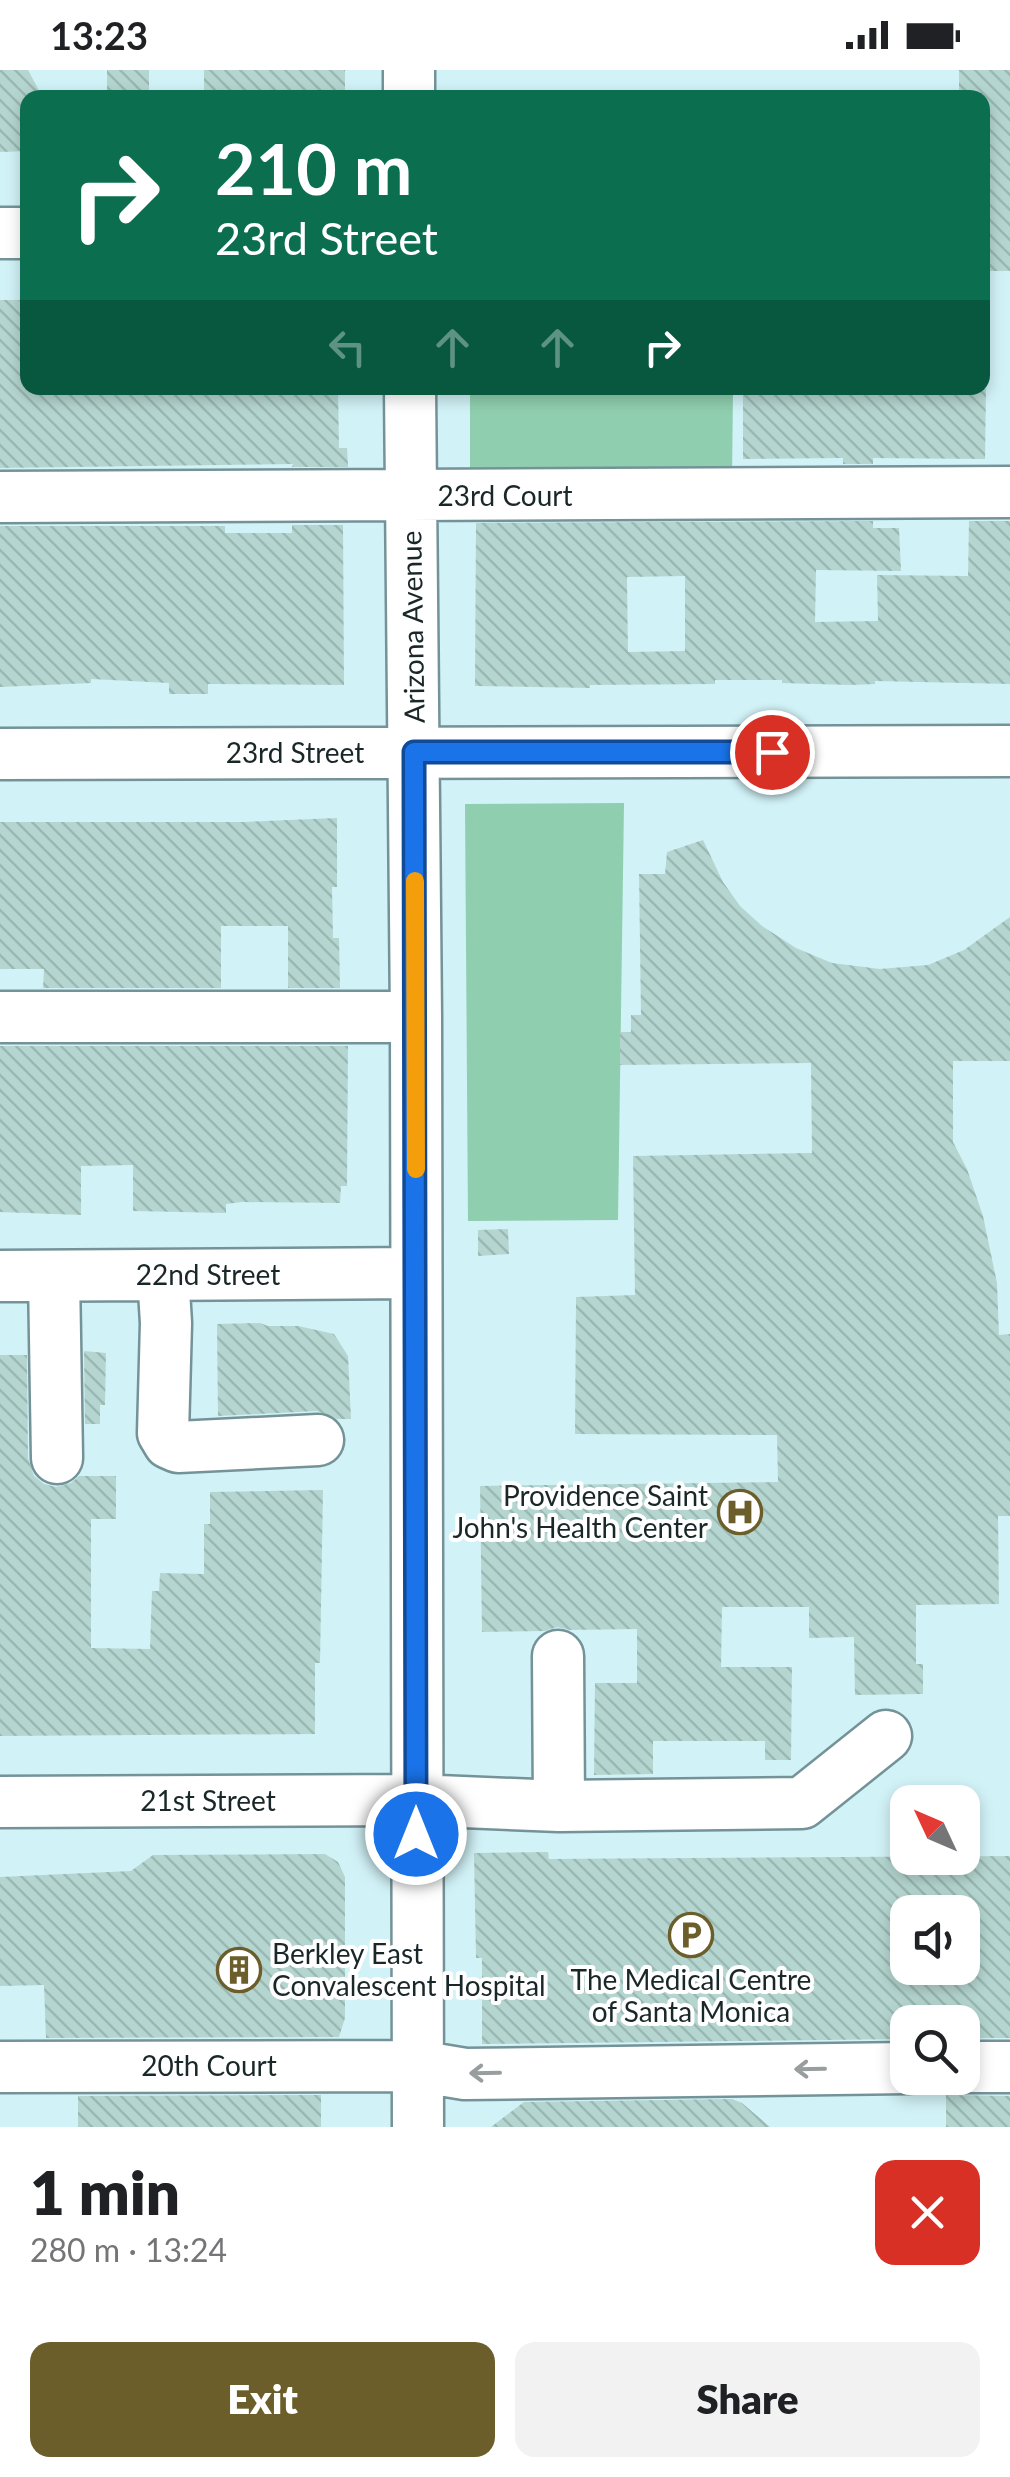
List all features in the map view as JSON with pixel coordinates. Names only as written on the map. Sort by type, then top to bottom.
[{"type":"street","name":"Arizona Avenue","points":[[410,395],[416,1016],[418,2127]]},
{"type":"street","name":"23rd Court","points":[[0,497],[1010,492]]},
{"type":"street","name":"23rd Street","points":[[0,754],[1010,751]]},
{"type":"street","points":[[0,1017],[416,1016]]},
{"type":"street","name":"22nd Street","points":[[0,1276],[415,1273]]},
{"type":"street","points":[[162,1275],[166,1323],[163,1432],[168,1443],[178,1447],[318,1440]]},
{"type":"street","points":[[54,1276],[57,1458]]},
{"type":"street","points":[[558,1656],[559,1806]]},
{"type":"street","name":"21st Street","points":[[0,1802],[416,1800],[559,1806],[802,1803],[886,1736]]},
{"type":"street","name":"20th Court","points":[[0,2067],[417,2066],[466,2074],[890,2068]]},
{"type":"street","points":[[980,2067],[1010,2067]]},
{"type":"green space","points":[[470,395],[733,395],[732,478],[470,477]]},
{"type":"green space","points":[[624,803],[618,1220],[468,1221],[465,804]]},
{"type":"building","points":[[0,70],[28,70],[39,90],[20,90],[20,151],[0,152]]},
{"type":"building","points":[[107,70],[149,70],[149,90],[107,90]]},
{"type":"building","points":[[204,70],[345,70],[345,90],[204,90]]},
{"type":"building","points":[[959,70],[1010,70],[1010,271],[990,271],[990,90],[959,90]]},
{"type":"building","points":[[0,300],[20,300],[20,395],[338,395],[339,448],[347,448],[348,467],[292,467],[293,464],[0,468]]},
{"type":"building","points":[[743,395],[986,395],[985,459],[873,458],[873,464],[843,464],[843,458],[743,459]]},
{"type":"building","points":[[873,521],[873,528],[899,528],[901,571],[816,570],[815,622],[878,621],[877,575],[968,576],[969,521],[1010,521],[1010,684],[875,681],[851,685],[715,680],[715,684],[590,688],[475,686],[476,523]],"holes":[[[685,576],[685,651],[628,652],[627,577]]]},
{"type":"building","points":[[292,525],[343,525],[344,685],[208,684],[208,694],[169,694],[169,683],[91,679],[91,683],[0,687],[0,526],[225,526],[225,533],[292,533]]},
{"type":"building","points":[[337,818],[337,887],[332,887],[333,938],[339,938],[340,988],[288,988],[288,926],[221,926],[221,988],[43,988],[44,969],[0,969],[0,822]]},
{"type":"building","points":[[703,840],[723,882],[740,906],[796,948],[832,963],[880,969],[928,965],[964,950],[1010,917],[1010,1061],[953,1061],[953,1142],[983,1216],[997,1283],[999,1335],[1010,1334],[1010,1516],[998,1516],[999,1604],[916,1605],[916,1664],[923,1664],[923,1694],[855,1695],[854,1637],[809,1638],[809,1607],[722,1607],[721,1667],[792,1667],[791,1760],[765,1760],[765,1741],[653,1741],[653,1774],[594,1775],[595,1683],[637,1683],[637,1629],[557,1627],[545,1631],[482,1632],[480,1486],[778,1482],[777,1435],[575,1434],[576,1297],[635,1295],[633,1156],[812,1153],[811,1063],[620,1065],[620,1032],[631,1032],[631,1015],[641,1015],[639,874],[665,874],[667,852]]},
{"type":"building","points":[[0,1046],[348,1046],[347,1186],[341,1186],[340,1203],[242,1202],[226,1204],[226,1213],[133,1211],[133,1165],[81,1166],[81,1215],[0,1212]]},
{"type":"building","points":[[508,1229],[509,1254],[478,1256],[478,1230]]},
{"type":"building","points":[[260,1323],[334,1334],[348,1356],[351,1419],[337,1419],[317,1411],[218,1416],[217,1324]]},
{"type":"building","points":[[84,1351],[106,1353],[105,1405],[100,1405],[100,1424],[85,1424]]},
{"type":"building","points":[[0,1355],[27,1355],[28,1458],[34,1476],[56,1487],[79,1476],[116,1476],[116,1519],[91,1519],[91,1648],[150,1649],[152,1591],[159,1591],[160,1573],[204,1574],[204,1524],[210,1524],[210,1492],[323,1490],[315,1734],[0,1736]]},
{"type":"building","name":"The Medical Centre of Santa Monica","points":[[548,1852],[549,1859],[890,1857],[890,1875],[980,1875],[980,1856],[1010,1856],[1010,2038],[980,2038],[980,2005],[890,2005],[890,2039],[482,2044],[482,1958],[476,1958],[474,1853]]},
{"type":"building","name":"Berkley East Convalescent Hospital","points":[[325,1854],[338,1862],[345,1877],[345,2018],[339,2037],[46,2038],[44,1985],[0,1986],[0,1877],[131,1871],[153,1855]]},
{"type":"building","points":[[321,2095],[321,2127],[78,2127],[78,2096]]},
{"type":"building","points":[[946,2095],[1010,2096],[1010,2127],[946,2127]]},
{"type":"building","points":[[732,2099],[770,2127],[491,2127],[524,2102]]},
{"type":"slow traffic","points":[[415,881],[416,1169]]},
{"type":"place","name":"Providence Saint John's Health Center","points":[[740,1512]]},
{"type":"place","name":"The Medical Centre of Santa Monica","points":[[691,1935]]},
{"type":"place","name":"Berkley East Convalescent Hospital","points":[[239,1970]]},
{"type":"route","points":[[416,1834],[414,752],[772,752]]}]
